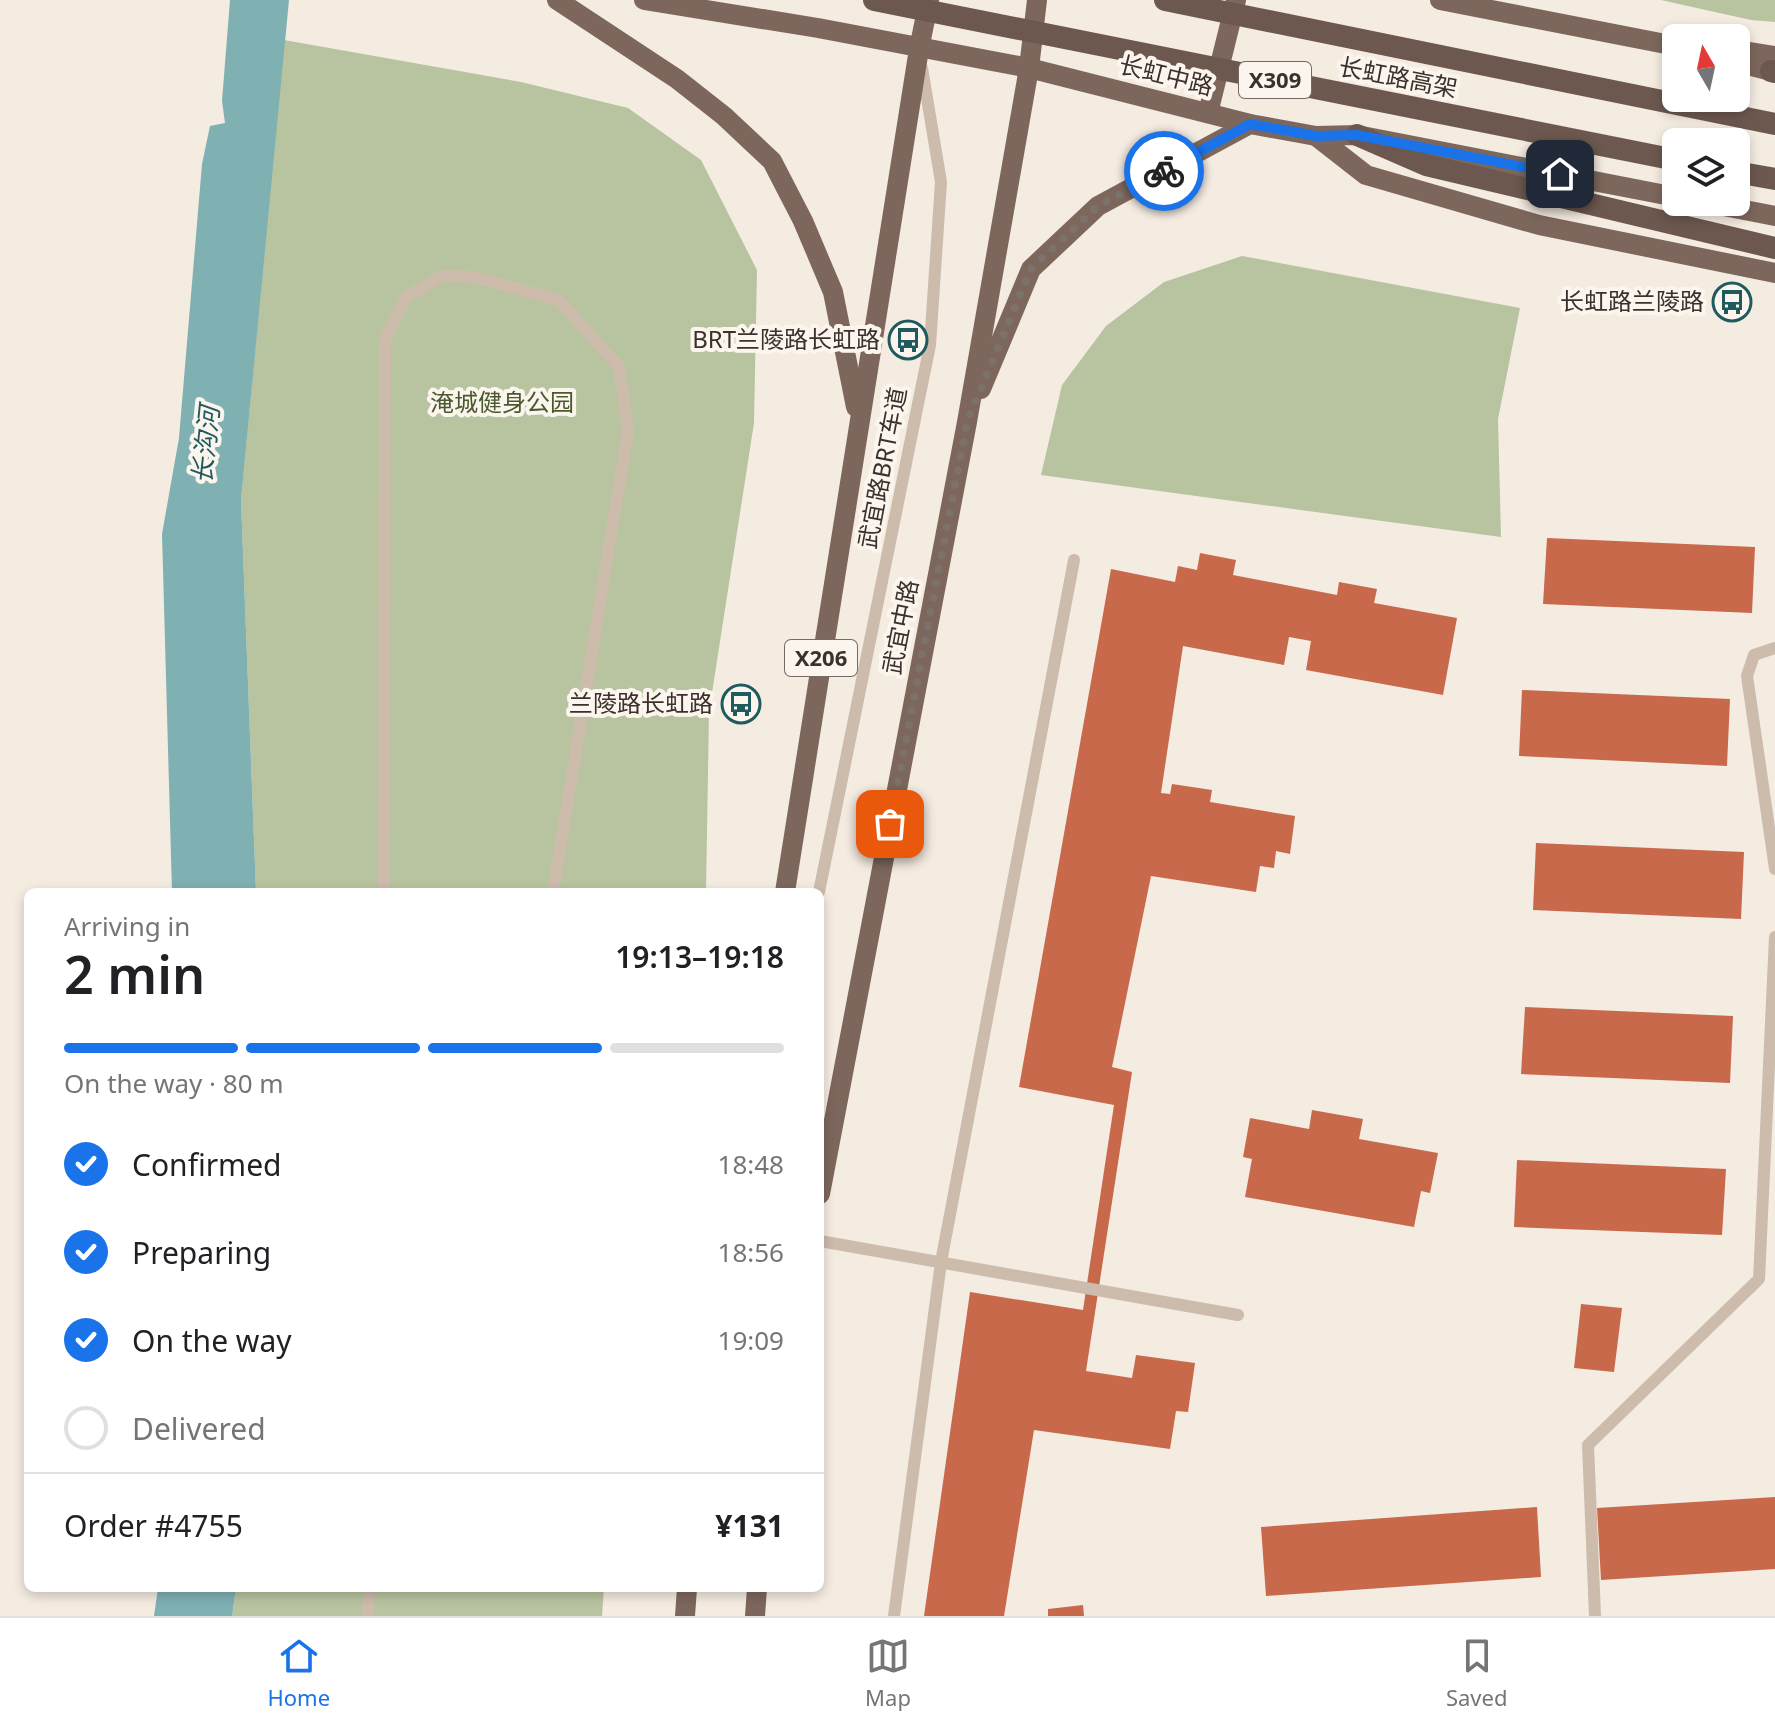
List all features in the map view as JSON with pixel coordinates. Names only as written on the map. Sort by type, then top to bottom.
[{"type":"highway","name":"长虹路高架","points":[[874,0],[1662,157]]},
{"type":"highway","name":"长虹路高架","points":[[1165,0],[1775,124]]},
{"type":"highway","points":[[1357,135],[1426,165],[1775,248]]},
{"type":"highway","points":[[1750,175],[1775,179]]},
{"type":"main road","points":[[557,0],[677,79],[724,116],[772,161],[803,221],[833,292],[859,423]]},
{"type":"main road","name":"长虹中路","points":[[644,0],[818,28],[1029,68],[1250,124],[1316,136],[1357,135],[1662,194]]},
{"type":"main road","points":[[919,49],[929,0]]},
{"type":"main road","name":"武宜中路","points":[[824,1173],[967,422],[1029,68],[1037,0]]},
{"type":"main road","points":[[1208,113],[1236,0]]},
{"type":"main road","points":[[1440,0],[1662,41]]},
{"type":"main road","name":"X206","points":[[786,888],[919,49]]},
{"type":"main road","points":[[1750,57],[1774,68]]},
{"type":"main road","points":[[1750,64],[1774,68]]},
{"type":"main road","points":[[967,422],[1031,269],[1098,206],[1250,124]]},
{"type":"main road","points":[[1316,136],[1366,175],[1539,225],[1775,273]]},
{"type":"main road","points":[[1750,211],[1775,216]]},
{"type":"main road","points":[[685,1616],[687,1592]]},
{"type":"main road","points":[[755,1616],[757,1592]]},
{"type":"lane","name":"武宜路BRT车道","points":[[820,888],[930,345],[941,182],[919,49]]},
{"type":"lane","points":[[384,888],[385,339],[406,297],[442,276],[474,277],[559,300],[619,367],[628,430],[554,888]]},
{"type":"lane","points":[[894,1616],[941,1262],[1074,560]]},
{"type":"lane","points":[[1775,648],[1754,655],[1747,676],[1775,869]]},
{"type":"lane","points":[[1595,1616],[1588,1445],[1759,1279],[1775,937]]},
{"type":"lane","points":[[824,1242],[1238,1315]]},
{"type":"lane","points":[[368,1616],[369,1592]]},
{"type":"green space","points":[[1661,0],[1775,0],[1775,22],[1751,20]]},
{"type":"green space","name":"淹城健身公园","points":[[284,40],[521,82],[628,108],[701,160],[757,270],[754,423],[709,712],[706,888],[256,888],[241,500]]},
{"type":"green space","points":[[1242,256],[1520,308],[1498,419],[1501,537],[1041,475],[1062,385],[1106,326],[1164,282]]},
{"type":"green space","points":[[235,1592],[604,1592],[602,1616],[232,1616]]},
{"type":"water","name":"长沟河","points":[[230,0],[289,0],[241,500],[256,888],[172,888],[162,534],[179,438],[202,164],[210,126],[225,123],[222,101]]},
{"type":"water","points":[[157,1592],[235,1592],[232,1616],[154,1616]]},
{"type":"building","points":[[1547,538],[1755,547],[1752,613],[1543,604]]},
{"type":"building","points":[[1200,553],[1236,560],[1233,575],[1337,595],[1339,582],[1377,589],[1374,603],[1457,618],[1443,695],[1306,670],[1311,641],[1289,637],[1284,665],[1183,646],[1161,793],[1170,794],[1172,784],[1212,790],[1210,802],[1295,816],[1290,854],[1276,851],[1274,868],[1260,866],[1256,892],[1151,876],[1112,1067],[1132,1072],[1086,1371],[1132,1378],[1136,1355],[1195,1363],[1188,1412],[1176,1411],[1170,1449],[1034,1430],[1004,1616],[924,1616],[970,1292],[1083,1310],[1114,1105],[1019,1087],[1111,569],[1175,582],[1178,566],[1197,570]]},
{"type":"building","points":[[1522,690],[1730,699],[1727,766],[1519,756]]},
{"type":"building","points":[[1536,843],[1744,852],[1741,919],[1533,910]]},
{"type":"building","points":[[1525,1007],[1733,1016],[1730,1083],[1521,1074]]},
{"type":"building","points":[[1312,1110],[1363,1119],[1359,1139],[1438,1153],[1430,1193],[1421,1191],[1414,1227],[1245,1197],[1252,1159],[1243,1157],[1250,1118],[1309,1129]]},
{"type":"building","points":[[1517,1160],[1726,1169],[1722,1235],[1514,1227]]},
{"type":"building","points":[[1581,1304],[1622,1308],[1614,1372],[1574,1368]]},
{"type":"building","points":[[1775,1497],[1775,1569],[1601,1580],[1597,1508]]},
{"type":"building","points":[[1537,1507],[1541,1577],[1266,1596],[1261,1527]]},
{"type":"building","points":[[1083,1605],[1084,1616],[1048,1616],[1048,1609]]},
{"type":"way so far","points":[[890,824],[967,422],[1031,269],[1098,206],[1164,171]]},
{"type":"place","name":"长虹路兰陵路","points":[[1732,302]]},
{"type":"place","name":"BRT兰陵路长虹路","points":[[908,340]]},
{"type":"place","name":"兰陵路长虹路","points":[[741,704]]},
{"type":"route","points":[[1164,171],[1250,124],[1316,136],[1357,135],[1560,174]]}]
